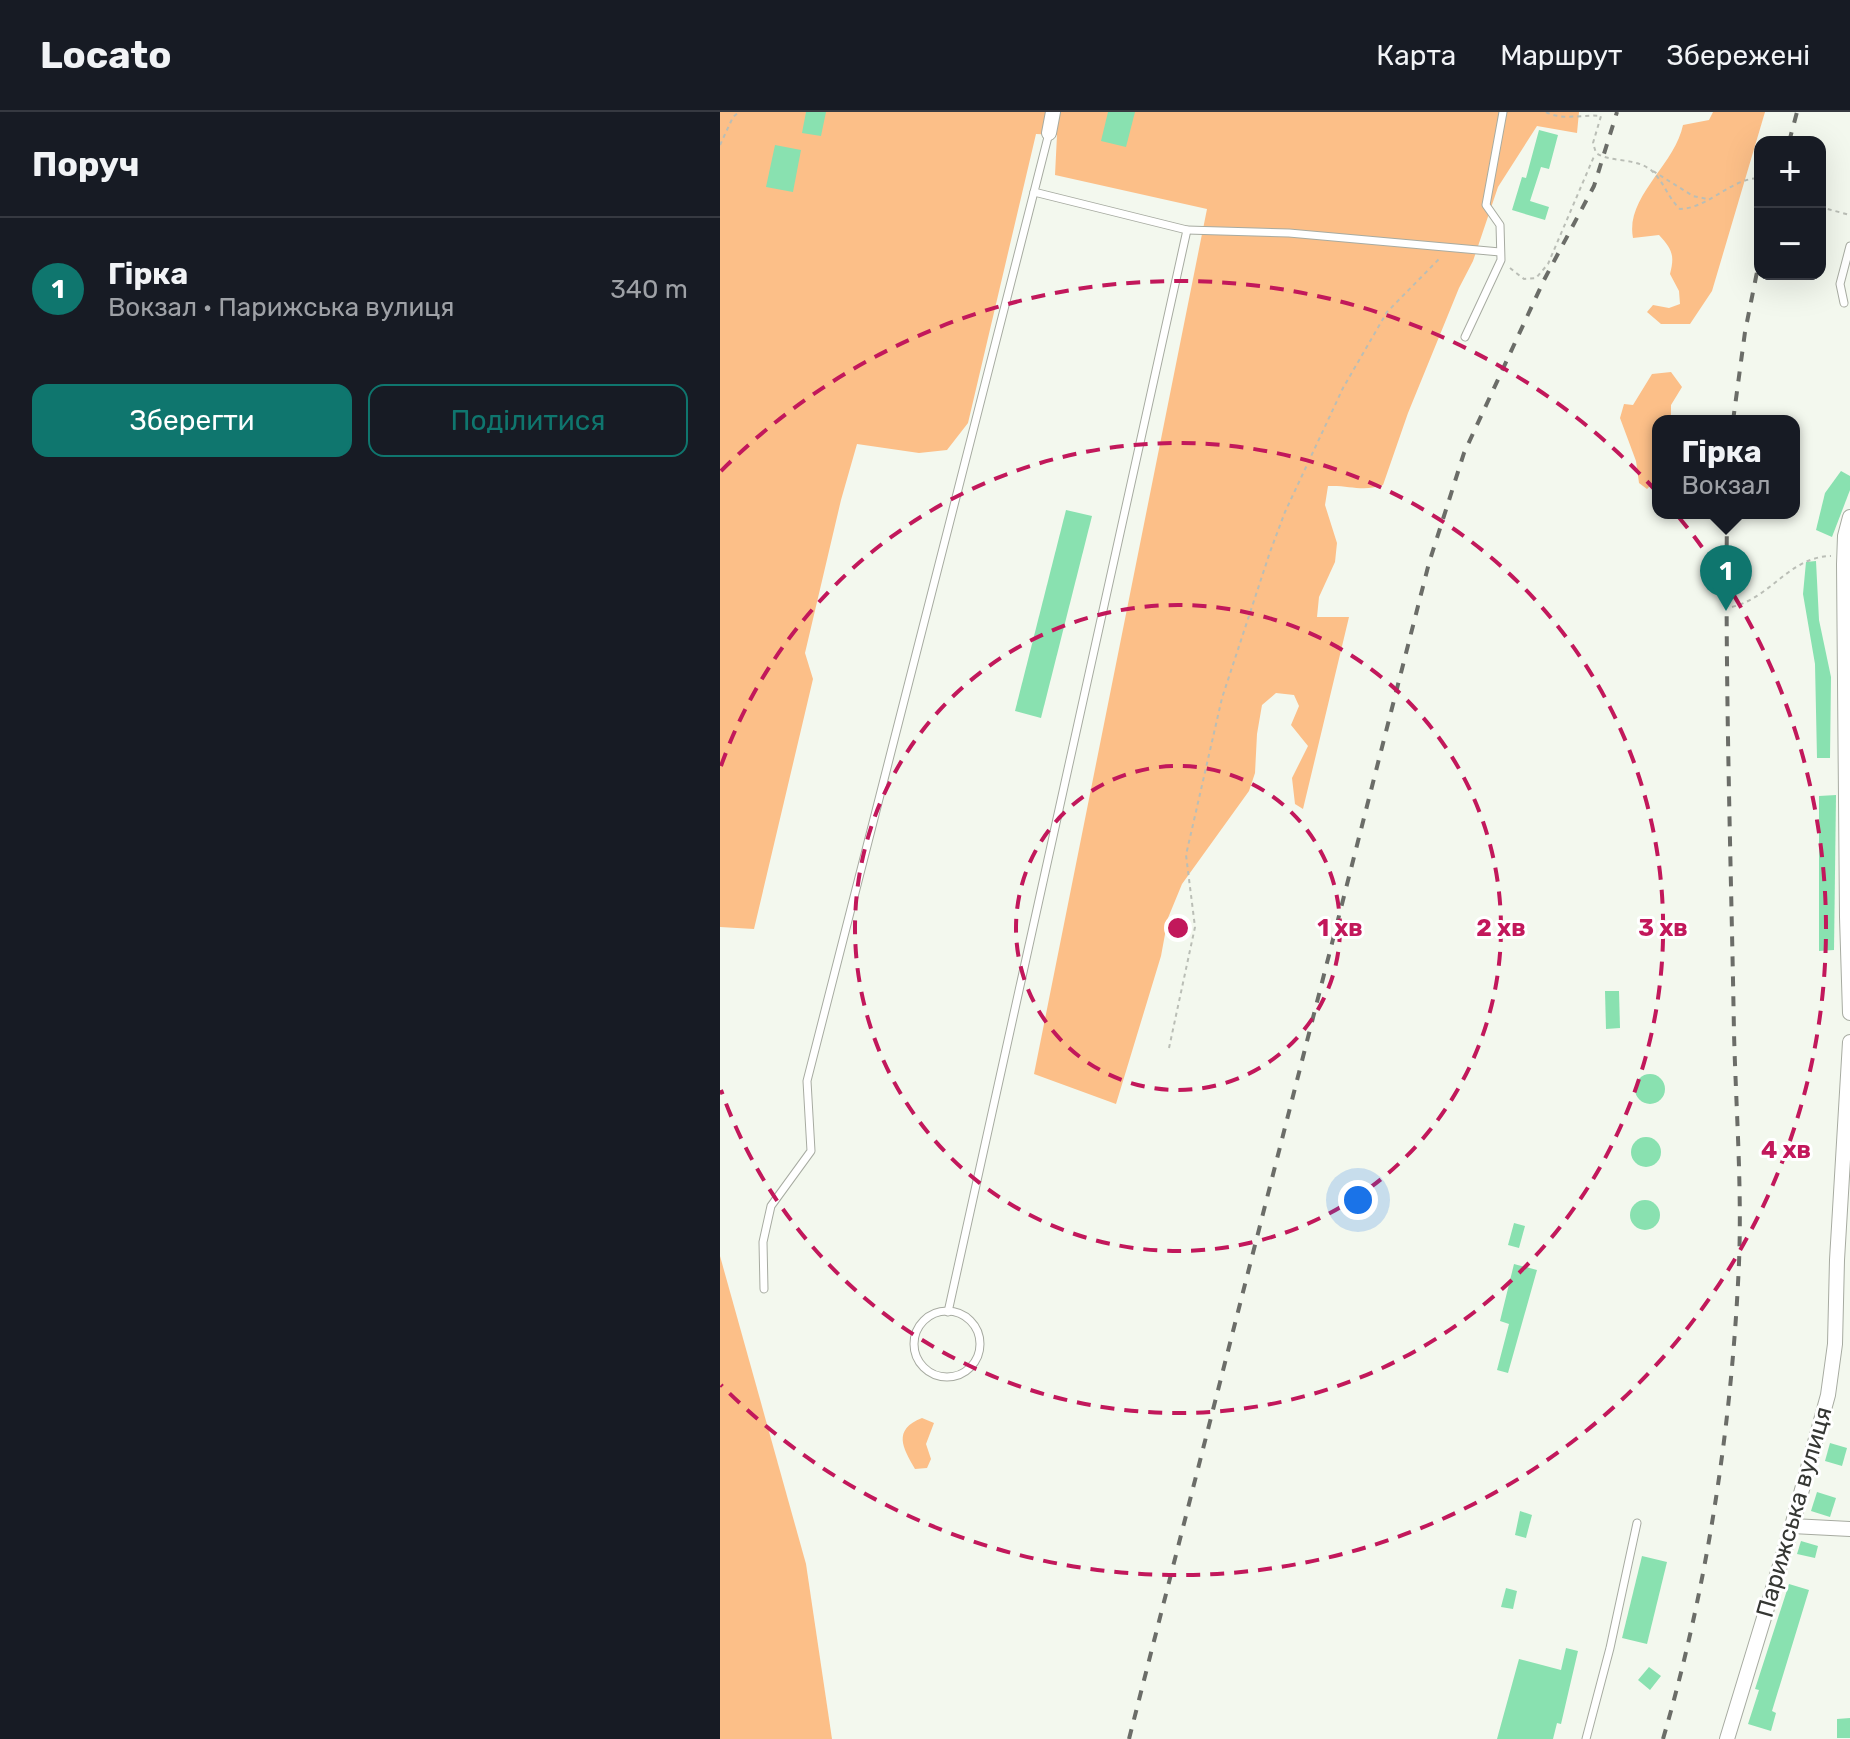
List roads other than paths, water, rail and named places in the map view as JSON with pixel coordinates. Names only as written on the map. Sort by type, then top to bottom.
[{"type":"street","points":[[1049,133],[1053,112]]},
{"type":"street","points":[[1850,517],[1844,556],[1850,1013]]},
{"type":"street","name":"Парижська вулиця","points":[[1727,1739],[1828,1395],[1834,1357],[1850,1042]]},
{"type":"street","points":[[1792,1526],[1850,1529]]},
{"type":"lane","points":[[1465,337],[1500,256],[1500,225],[1486,205],[1503,112]]},
{"type":"lane","points":[[764,1289],[763,1242],[771,1206],[811,1151],[807,1081],[1049,133]]},
{"type":"lane","points":[[1034,192],[1187,230],[1289,233],[1500,256]]},
{"type":"lane","points":[[948,1312],[1187,230]]},
{"type":"lane","points":[[1844,303],[1840,284],[1850,246]]},
{"type":"lane","points":[[948,1312],[960,1314],[971,1322],[978,1332],[980,1345],[970,1368],[960,1375],[948,1377],[935,1375],[924,1368],[916,1357],[914,1344],[917,1330],[925,1320],[948,1312]]},
{"type":"lane","points":[[1586,1739],[1610,1648],[1637,1523]]},
{"type":"railway","points":[[1129,1739],[1429,563],[1464,453],[1544,280],[1594,186],[1617,112]]},
{"type":"railway","points":[[1791,136],[1797,112]]},
{"type":"railway","points":[[1734,415],[1755,280]]},
{"type":"railway","points":[[1663,1739],[1705,1563],[1724,1443],[1736,1323],[1740,1234],[1728,708],[1727,519]]},
{"type":"place","name":"Гірка","points":[[1726,611]]}]
